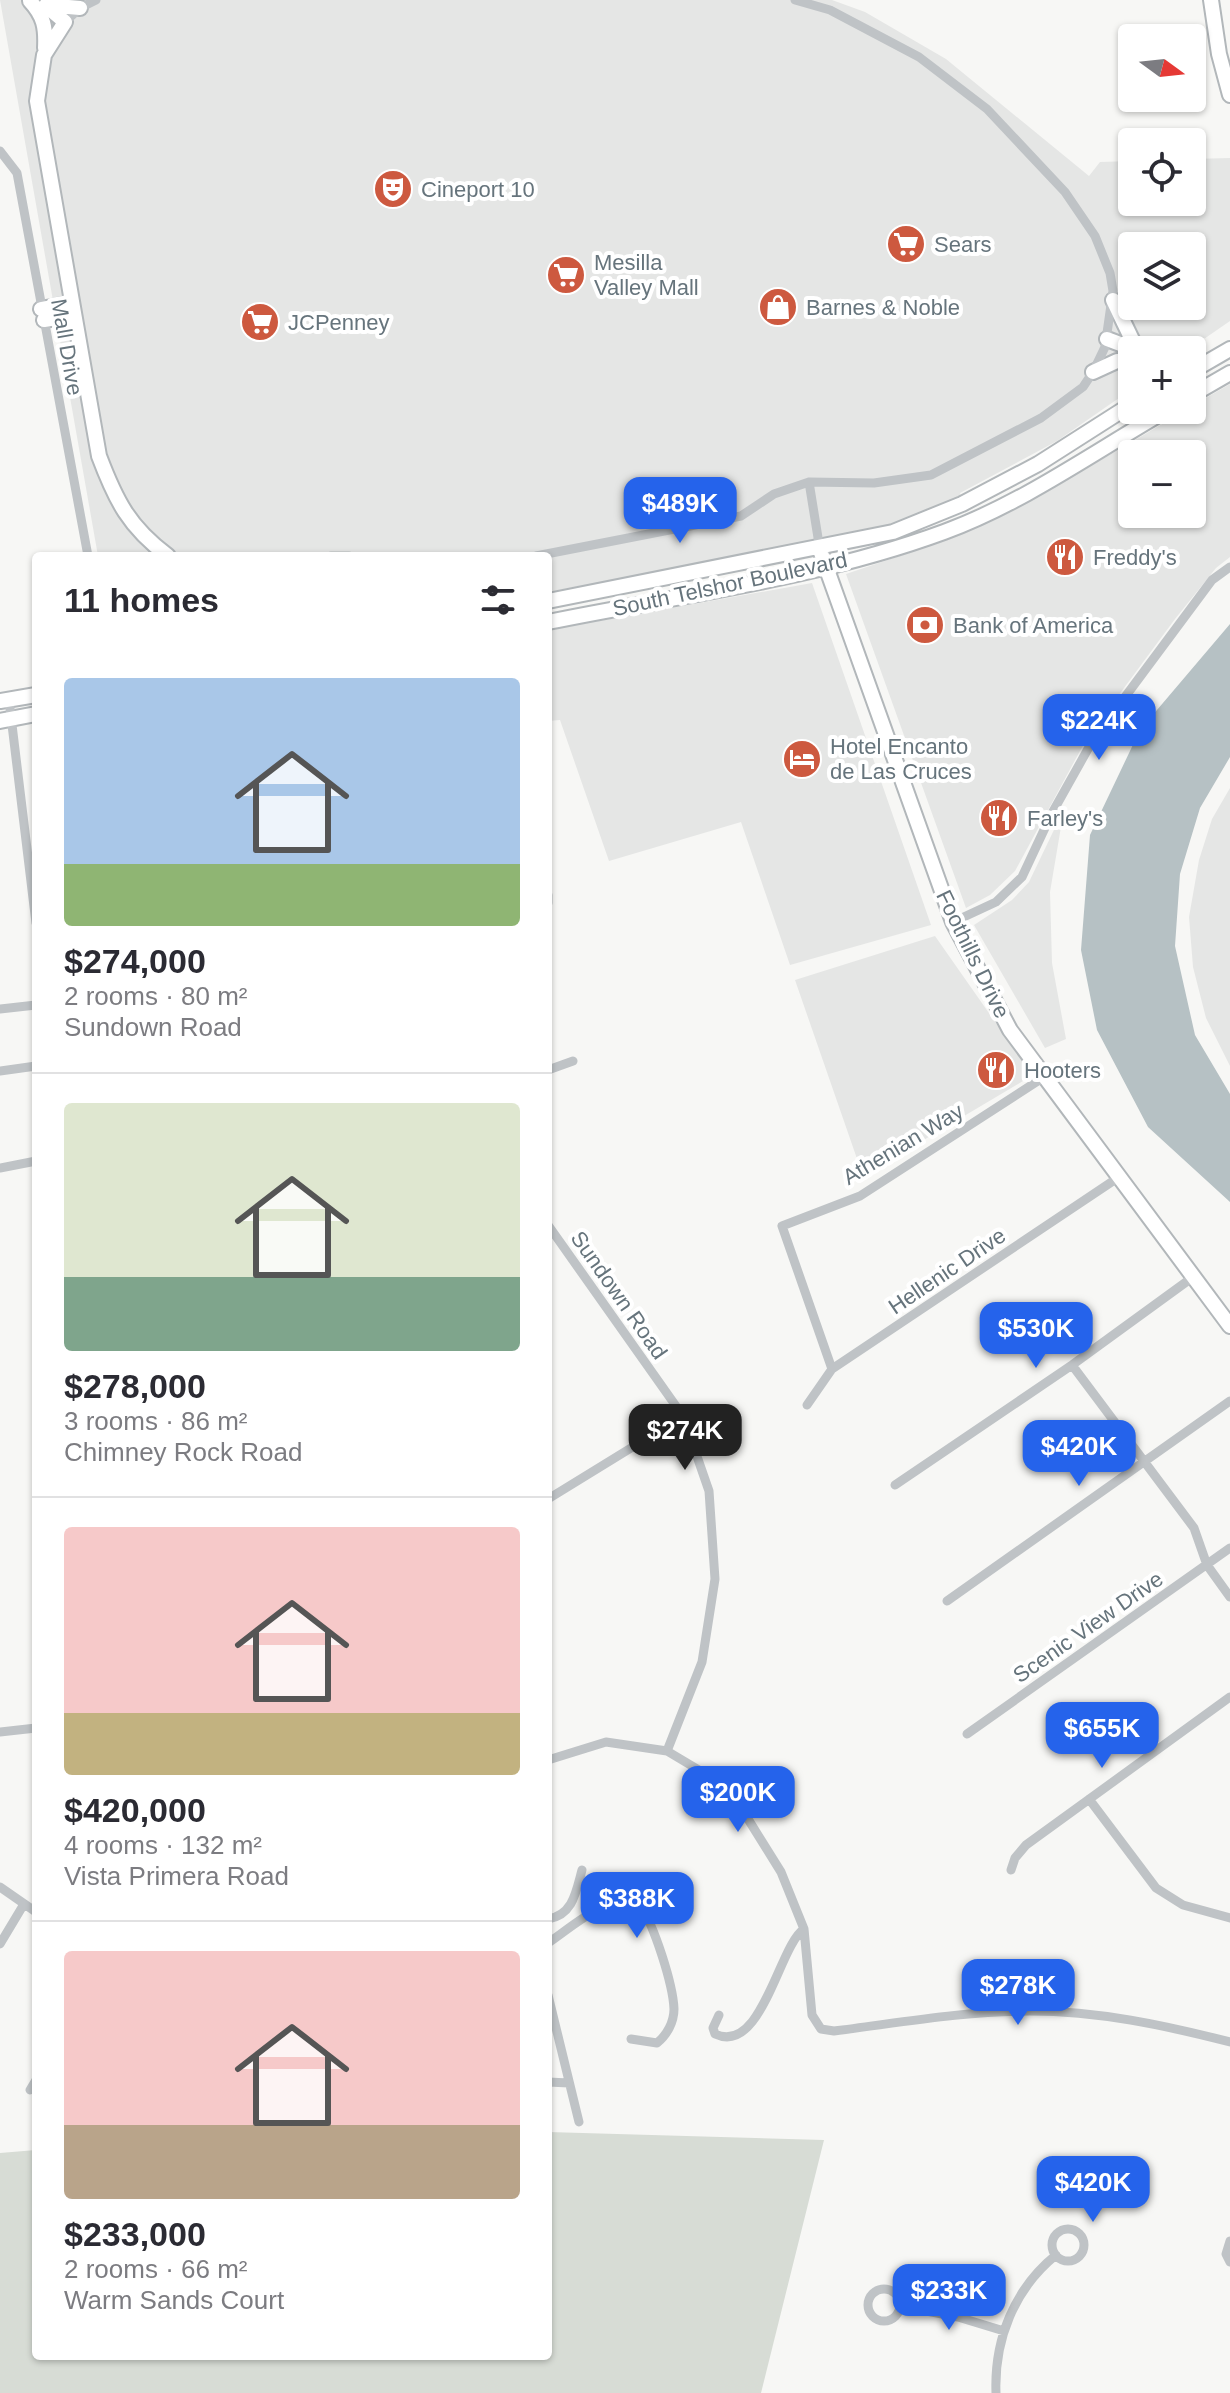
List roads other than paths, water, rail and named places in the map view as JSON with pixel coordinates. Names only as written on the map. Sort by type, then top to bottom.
[{"type":"main road","points":[[1211,0],[1219,54],[1230,95]]},
{"type":"main road","points":[[28,1],[63,25],[44,55]]},
{"type":"main road","points":[[43,9],[80,8]]},
{"type":"main road","points":[[43,9],[46,32],[37,101],[99,456],[117,503],[146,539],[163,552]]},
{"type":"main road","points":[[1113,300],[1126,336]]},
{"type":"main road","points":[[42,314],[73,309]]},
{"type":"main road","points":[[1106,343],[1118,349]]},
{"type":"main road","points":[[1206,363],[1230,349]]},
{"type":"main road","points":[[1093,372],[1118,361]]},
{"type":"main road","points":[[1206,387],[1230,373]]},
{"type":"main road","name":"South Telshor Boulevard","points":[[552,600],[820,550],[893,532],[962,504],[1038,464],[1118,413]]},
{"type":"main road","points":[[1063,471],[1067,455],[1118,419]]},
{"type":"main road","name":"South Telshor Boulevard","points":[[552,621],[825,568],[955,527],[1063,471],[1143,424]]},
{"type":"main road","name":"Foothills Drive","points":[[820,550],[953,922],[1010,1030],[1230,1326]]},
{"type":"main road","points":[[4,700],[32,696]]},
{"type":"main road","points":[[6,720],[32,715]]},
{"type":"street","points":[[63,25],[80,8],[96,0]]},
{"type":"street","points":[[552,553],[741,516],[774,494],[809,482],[874,483],[931,475],[1041,418],[1083,387],[1106,343],[1113,300],[1110,273],[1095,236],[1065,192],[987,109],[919,57],[877,32],[830,10],[795,0]]},
{"type":"street","name":"Mall Drive","points":[[0,151],[17,173],[87,552]]},
{"type":"street","name":"Foothills Drive","points":[[809,482],[820,550]]},
{"type":"street","points":[[953,922],[996,902],[1022,877],[1051,815],[1093,740],[1212,580],[1230,567]]},
{"type":"street","points":[[4,700],[32,896]]},
{"type":"street","points":[[0,1009],[32,1005]]},
{"type":"street","points":[[552,1069],[573,1061]]},
{"type":"street","points":[[0,1071],[32,1067]]},
{"type":"street","name":"Athenian Way","points":[[832,1369],[782,1226],[860,1196],[1044,1077]]},
{"type":"street","points":[[0,1168],[32,1162]]},
{"type":"street","name":"Hellenic Drive","points":[[807,1405],[832,1369],[1119,1177]]},
{"type":"street","name":"Sundown Road","points":[[552,1231],[683,1416],[709,1491],[715,1579],[702,1662],[667,1751]]},
{"type":"street","points":[[895,1485],[1072,1365],[1193,1277]]},
{"type":"street","points":[[1072,1365],[1147,1461],[1194,1528],[1207,1565],[1230,1597]]},
{"type":"street","points":[[947,1601],[1230,1401]]},
{"type":"street","points":[[552,1497],[683,1416]]},
{"type":"street","name":"Scenic View Drive","points":[[967,1734],[1230,1548]]},
{"type":"street","points":[[1011,1870],[1022,1848],[1230,1697]]},
{"type":"street","points":[[0,1732],[32,1728]]},
{"type":"street","points":[[552,1759],[606,1742],[667,1751],[714,1779],[748,1819],[781,1872],[804,1929],[812,2015],[817,2027],[834,2031],[972,2014],[1054,2011],[1140,2021],[1230,2042]]},
{"type":"street","points":[[1089,1799],[1156,1888],[1183,1905],[1230,1918]]},
{"type":"street","points":[[552,1919],[557,1918],[572,1904],[582,1870]]},
{"type":"street","points":[[0,1887],[32,1909]]},
{"type":"street","points":[[552,1940],[613,1902],[627,1900],[640,1905],[659,1950],[674,2009],[668,2030],[657,2043],[631,2039]]},
{"type":"street","points":[[0,1944],[24,1904]]},
{"type":"street","points":[[719,2015],[713,2028],[715,2034],[725,2037],[736,2034],[768,1999],[793,1938],[804,1929]]},
{"type":"street","points":[[552,2012],[579,2122]]},
{"type":"street","points":[[552,2082],[569,2083]]},
{"type":"street","points":[[1230,2241],[1226,2254],[1230,2262]]},
{"type":"street","points":[[996,2393],[997,2361],[1004,2331],[1026,2287],[1056,2255]]},
{"type":"street","points":[[900,2306],[958,2317],[1004,2331]]},
{"type":"place","name":"Cineport 10","points":[[393,189]]},
{"type":"place","name":"Sears","points":[[906,244]]},
{"type":"place","name":"Mesilla Valley Mall","points":[[566,275]]},
{"type":"place","name":"Barnes & Noble","points":[[778,307]]},
{"type":"place","name":"JCPenney","points":[[260,322]]},
{"type":"place","name":"Freddy's","points":[[1065,557]]},
{"type":"place","name":"Bank of America","points":[[925,625]]},
{"type":"place","name":"Hotel Encanto de Las Cruces","points":[[802,759]]},
{"type":"place","name":"Farley's","points":[[999,818]]},
{"type":"place","name":"Hooters","points":[[996,1070]]}]
